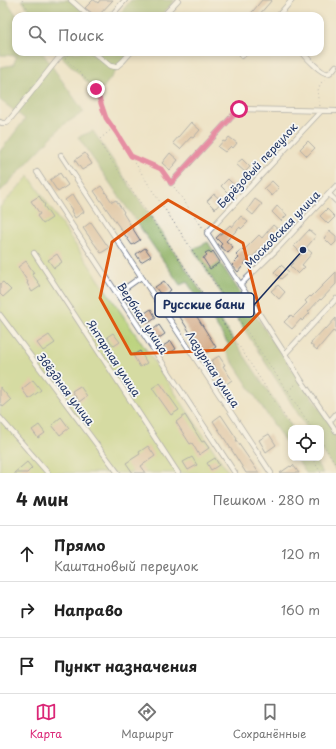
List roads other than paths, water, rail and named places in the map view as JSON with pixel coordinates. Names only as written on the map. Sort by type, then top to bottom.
[{"type":"street","points":[[72,0],[85,12]]},
{"type":"street","points":[[114,12],[125,0]]},
{"type":"street","points":[[167,12],[178,0]]},
{"type":"street","points":[[282,12],[292,0]]},
{"type":"street","points":[[0,122],[2,124],[7,123],[60,56]]},
{"type":"street","points":[[98,56],[110,66],[116,66],[127,56]]},
{"type":"street","points":[[306,56],[325,74],[329,73],[336,66]]},
{"type":"street","points":[[171,183],[239,109],[336,111]]},
{"type":"street","name":"Берёзовый переулок","points":[[240,285],[206,233],[321,110]]},
{"type":"street","name":"Лазурная улица","points":[[61,156],[271,473]]},
{"type":"street","name":"Вербная улица","points":[[37,172],[235,473]]},
{"type":"street","name":"Московская улица","points":[[240,285],[277,250],[336,186]]},
{"type":"street","points":[[329,194],[336,201]]},
{"type":"street","name":"Янтарная улица","points":[[34,253],[178,473]]},
{"type":"street","points":[[117,294],[141,277]]},
{"type":"street","points":[[240,285],[301,380],[336,431]]},
{"type":"street","points":[[285,354],[336,299]]},
{"type":"street","name":"Звёздная улица","points":[[0,315],[118,473]]},
{"type":"street","points":[[330,421],[336,414]]},
{"type":"street","points":[[0,418],[48,473]]},
{"type":"place","name":"Русские бани","points":[[303,250]]}]
